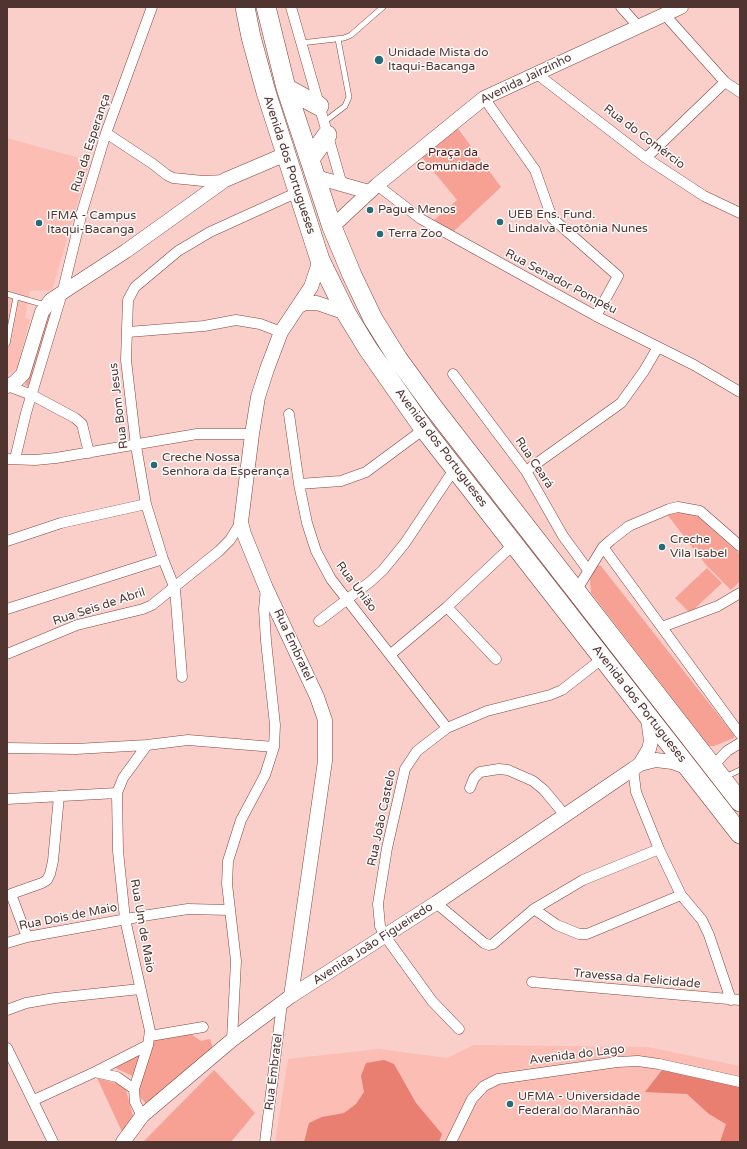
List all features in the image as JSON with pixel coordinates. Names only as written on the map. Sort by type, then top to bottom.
[{"type":"highway","name":"Avenida dos Portugueses","points":[[245,7],[251,37],[266,92],[320,260],[346,313],[368,349],[424,429],[740,834]]},
{"type":"highway","name":"Avenida dos Portugueses","points":[[266,7],[286,88],[332,227],[359,292],[398,359],[740,802]]},
{"type":"highway","points":[[286,88],[323,121],[310,159]]},
{"type":"highway","points":[[479,499],[485,490],[493,492],[529,540],[549,556]]},
{"type":"street","name":"Rua da Esperança","points":[[11,459],[32,395],[63,290],[82,212],[106,133],[152,7]]},
{"type":"street","points":[[291,7],[342,185]]},
{"type":"street","points":[[621,7],[638,26]]},
{"type":"street","name":"Avenida Jairzinho","points":[[332,227],[373,188],[484,98],[681,7]]},
{"type":"street","points":[[665,15],[725,82],[740,92]]},
{"type":"street","name":"Rua do Comércio","points":[[537,74],[646,158],[704,196],[740,213]]},
{"type":"street","points":[[646,158],[725,82]]},
{"type":"street","points":[[484,98],[536,170],[552,218],[618,276],[596,316]]},
{"type":"street","points":[[106,133],[173,178],[204,181],[225,180]]},
{"type":"street","points":[[8,386],[19,378],[26,368],[42,312],[46,306],[63,290],[103,267],[225,180],[286,154]]},
{"type":"street","points":[[316,177],[342,185],[373,188]]},
{"type":"street","name":"Rua Senador Pompéu","points":[[373,188],[421,220],[596,316],[658,347],[740,392]]},
{"type":"street","name":"Rua Bom Jesus","points":[[182,677],[175,589],[163,559],[146,504],[136,446],[126,360],[128,300],[135,287],[178,252],[210,232],[298,192]]},
{"type":"street","name":"Rua Embratel","points":[[265,1142],[325,762],[326,728],[325,720],[317,697],[296,648],[266,588],[244,534],[241,522],[258,397],[281,332],[311,287],[320,260]]},
{"type":"street","points":[[299,306],[305,303],[317,302],[346,313]]},
{"type":"street","points":[[128,332],[204,326],[236,320],[260,324],[281,332]]},
{"type":"street","points":[[526,472],[621,402],[644,371],[658,347]]},
{"type":"street","name":"Rua Ceará","points":[[453,374],[526,472],[563,536],[588,570]]},
{"type":"street","points":[[8,386],[32,395],[75,418],[82,424],[89,453]]},
{"type":"street","name":"Rua União","points":[[289,414],[299,484],[307,523],[316,551],[331,579],[391,654],[447,728]]},
{"type":"street","points":[[299,484],[341,481],[366,472],[424,429]]},
{"type":"street","points":[[11,459],[35,460],[89,453],[136,446],[197,434],[252,434]]},
{"type":"street","points":[[320,621],[383,570],[405,543],[455,468]]},
{"type":"street","points":[[7,541],[61,523],[146,504]]},
{"type":"street","points":[[576,591],[603,546],[628,526],[656,514],[678,507],[700,511],[740,546]]},
{"type":"street","name":"Rua Seis de Abril","points":[[7,654],[77,625],[143,609],[152,605],[175,589],[219,551],[230,540],[241,522]]},
{"type":"street","points":[[391,654],[447,607],[514,544]]},
{"type":"street","points":[[603,546],[740,734]]},
{"type":"street","points":[[7,609],[163,559]]},
{"type":"street","points":[[232,1040],[236,961],[227,884],[229,857],[241,820],[265,775],[274,747],[275,718],[266,641],[264,609],[266,588]]},
{"type":"street","points":[[662,627],[718,606],[740,592]]},
{"type":"street","points":[[447,607],[496,659]]},
{"type":"street","name":"Rua João Castelo","points":[[459,1029],[432,1001],[380,926],[378,904],[389,841],[405,769],[417,751],[447,728],[487,711],[550,695],[562,690],[603,658]]},
{"type":"street","points":[[647,714],[651,741],[645,756],[636,766],[636,792],[659,849],[681,895],[702,920],[735,1000]]},
{"type":"street","points":[[7,748],[76,749],[147,745],[188,740],[274,747]]},
{"type":"street","points":[[713,767],[727,751],[740,743]]},
{"type":"street","name":"Rua Um de Maio","points":[[142,1116],[135,1102],[134,1089],[149,1040],[149,1023],[125,919],[118,851],[117,793],[122,778],[147,745]]},
{"type":"street","points":[[713,767],[727,751]]},
{"type":"street","name":"Avenida João Figueiredo","points":[[123,1142],[142,1116],[232,1040],[287,1000],[436,903],[636,766],[662,760],[689,768]]},
{"type":"street","points":[[470,788],[474,778],[480,772],[492,769],[508,770],[533,781],[544,790],[564,814]]},
{"type":"street","points":[[7,799],[117,793]]},
{"type":"street","points":[[27,937],[9,890],[47,880],[53,861],[59,796]]},
{"type":"street","points":[[436,903],[489,945],[498,942],[534,908],[583,880],[659,849]]},
{"type":"street","points":[[534,908],[557,925],[579,934],[587,934],[681,895]]},
{"type":"street","name":"Rua Dois de Maio","points":[[7,943],[27,937],[188,909],[229,910]]},
{"type":"street","name":"Travessa da Felicidade","points":[[532,982],[735,1000]]},
{"type":"street","points":[[7,1010],[26,1003],[55,998],[140,989]]},
{"type":"street","points":[[34,1100],[94,1072],[149,1040],[203,1027]]},
{"type":"street","points":[[7,1048],[34,1100],[53,1142]]},
{"type":"street","name":"Avenida do Lago","points":[[451,1142],[472,1099],[484,1086],[498,1079],[617,1062],[638,1062],[666,1065],[740,1082]]},
{"type":"street","points":[[94,1072],[117,1077],[134,1089]]},
{"type":"lane","points":[[301,43],[338,39],[352,35],[383,7]]},
{"type":"lane","points":[[323,121],[345,106],[349,97],[338,39]]},
{"type":"lane","points":[[7,294],[46,306]]},
{"type":"lane","points":[[7,344],[16,297]]},
{"type":"lane","points":[[713,767],[740,770]]},
{"type":"shaded area","name":"IFMA - Campus Itaqui-Bacanga","points":[[7,138],[90,161],[52,290],[30,291],[25,318],[30,319],[17,368],[7,375]]},
{"type":"shaded area","name":"UFMA - Universidade Federal do Maranhão","points":[[474,1045],[648,1047],[740,1066],[740,1142],[275,1142],[288,1059],[379,1049],[447,1058]]},
{"type":"shaded area","points":[[384,1060],[394,1064],[416,1103],[442,1134],[439,1142],[304,1142],[309,1123],[322,1117],[344,1113],[356,1104],[364,1092],[361,1076],[366,1063]]},
{"type":"shaded area","points":[[662,1070],[740,1087],[740,1142],[720,1142],[726,1124],[709,1114],[687,1094],[645,1092]]},
{"type":"green space","name":"Praça da Comunidade","points":[[456,126],[501,187],[452,233],[432,222],[457,200],[420,155]]},
{"type":"green space","points":[[53,307],[31,387],[25,385],[47,313]]},
{"type":"green space","points":[[674,510],[694,513],[740,554],[740,581],[731,590],[706,565],[666,513]]},
{"type":"green space","points":[[597,565],[601,566],[734,735],[734,738],[714,746],[709,746],[591,593],[590,579]]},
{"type":"green space","points":[[707,568],[722,583],[690,613],[675,598]]},
{"type":"green space","points":[[191,1034],[201,1041],[210,1039],[213,1048],[147,1105],[139,1096],[138,1089],[153,1041]]},
{"type":"green space","points":[[137,1053],[141,1055],[133,1076],[117,1069],[116,1067]]},
{"type":"green space","points":[[214,1070],[255,1113],[231,1142],[143,1142]]},
{"type":"green space","points":[[97,1078],[119,1084],[126,1090],[133,1116],[130,1125],[123,1134]]},
{"type":"place","name":"Unidade Mista do Itaqui-Bacanga","points":[[379,60]]},
{"type":"place","name":"Pague Menos","points":[[370,210]]},
{"type":"place","name":"UEB Ens. Fund. Lindalva Teotônia Nunes","points":[[500,222]]},
{"type":"place","name":"IFMA - Campus Itaqui-Bacanga","points":[[39,223]]},
{"type":"place","name":"Terra Zoo","points":[[380,234]]},
{"type":"place","name":"Creche Nossa Senhora da Esperança","points":[[154,465]]},
{"type":"place","name":"Creche Vila Isabel","points":[[662,547]]},
{"type":"place","name":"UFMA - Universidade Federal do Maranhão","points":[[510,1104]]}]
